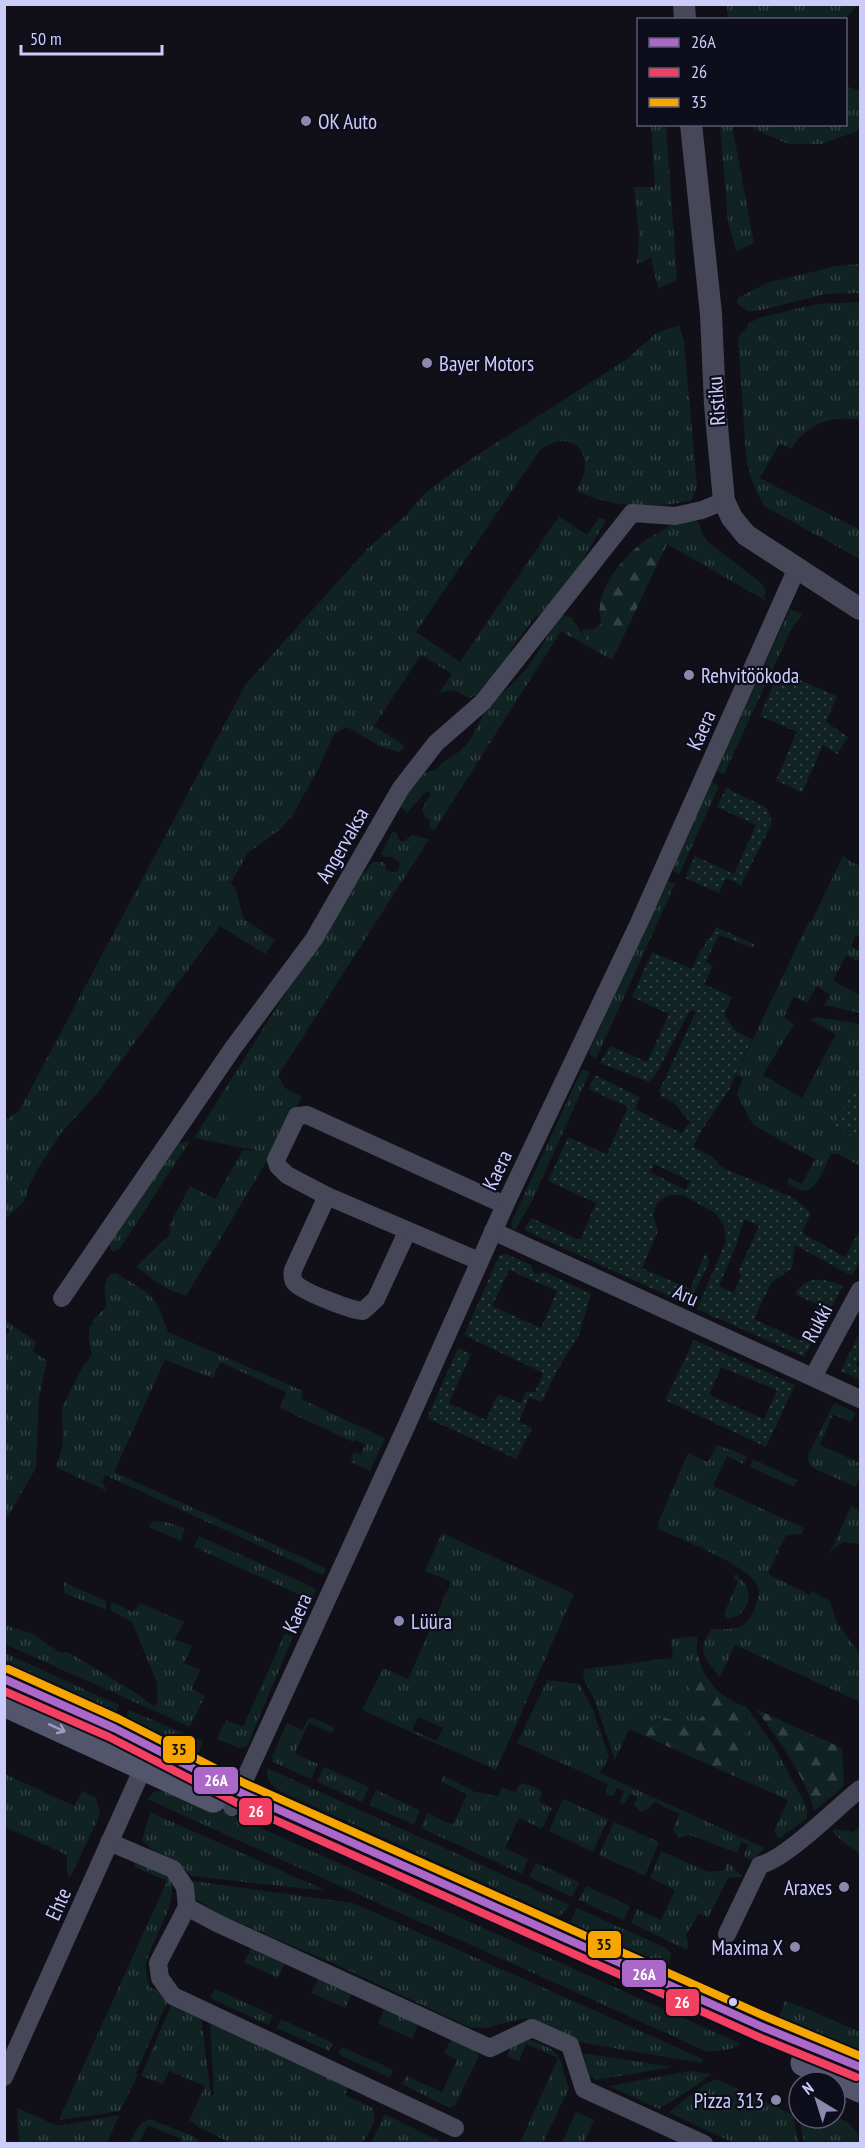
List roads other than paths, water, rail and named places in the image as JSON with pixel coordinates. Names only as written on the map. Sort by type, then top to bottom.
[{"type":"main road","points":[[4,1678],[114,1728],[148,1758]]},
{"type":"main road","points":[[4,1703],[148,1758],[861,2089]]},
{"type":"main road","points":[[236,1800],[765,2028],[861,2067]]},
{"type":"street","name":"Ristiku","points":[[691,126],[711,314],[715,405],[724,501],[732,518],[746,535],[861,609]]},
{"type":"street","name":"Angervaksa","points":[[62,1298],[233,1048],[314,939],[401,788],[436,743],[483,702],[632,513],[675,516],[702,510],[724,501]]},
{"type":"street","name":"Kaera","points":[[236,1800],[479,1261],[639,923],[797,568]]},
{"type":"street","points":[[479,1261],[327,1196],[286,1175],[276,1160],[297,1116],[307,1115],[505,1205]]},
{"type":"street","points":[[327,1196],[293,1270],[292,1277],[295,1283],[303,1288],[353,1310],[363,1311],[376,1299],[407,1232]]},
{"type":"street","name":"Aru","points":[[493,1231],[861,1399]]},
{"type":"street","name":"Rukki","points":[[813,1377],[861,1290]]},
{"type":"street","name":"Ehte","points":[[4,2077],[148,1758]]},
{"type":"street","points":[[727,1934],[760,1865],[767,1864],[789,1848],[861,1789]]},
{"type":"street","points":[[109,1842],[173,1869],[185,1887],[186,1907],[158,1963],[160,1978],[173,1996],[455,2128]]},
{"type":"street","points":[[186,1907],[490,2048],[531,2028],[570,2045],[584,2089],[704,2144]]},
{"type":"place","name":"OK Auto","points":[[306,121]]},
{"type":"place","name":"Bayer Motors","points":[[427,363]]},
{"type":"place","name":"Rehvitöökoda","points":[[689,675]]},
{"type":"place","name":"Lüüra","points":[[399,1621]]},
{"type":"place","name":"Araxes","points":[[844,1887]]},
{"type":"place","name":"Maxima X","points":[[795,1947]]},
{"type":"place","name":"Pizza 313","points":[[776,2100]]}]
